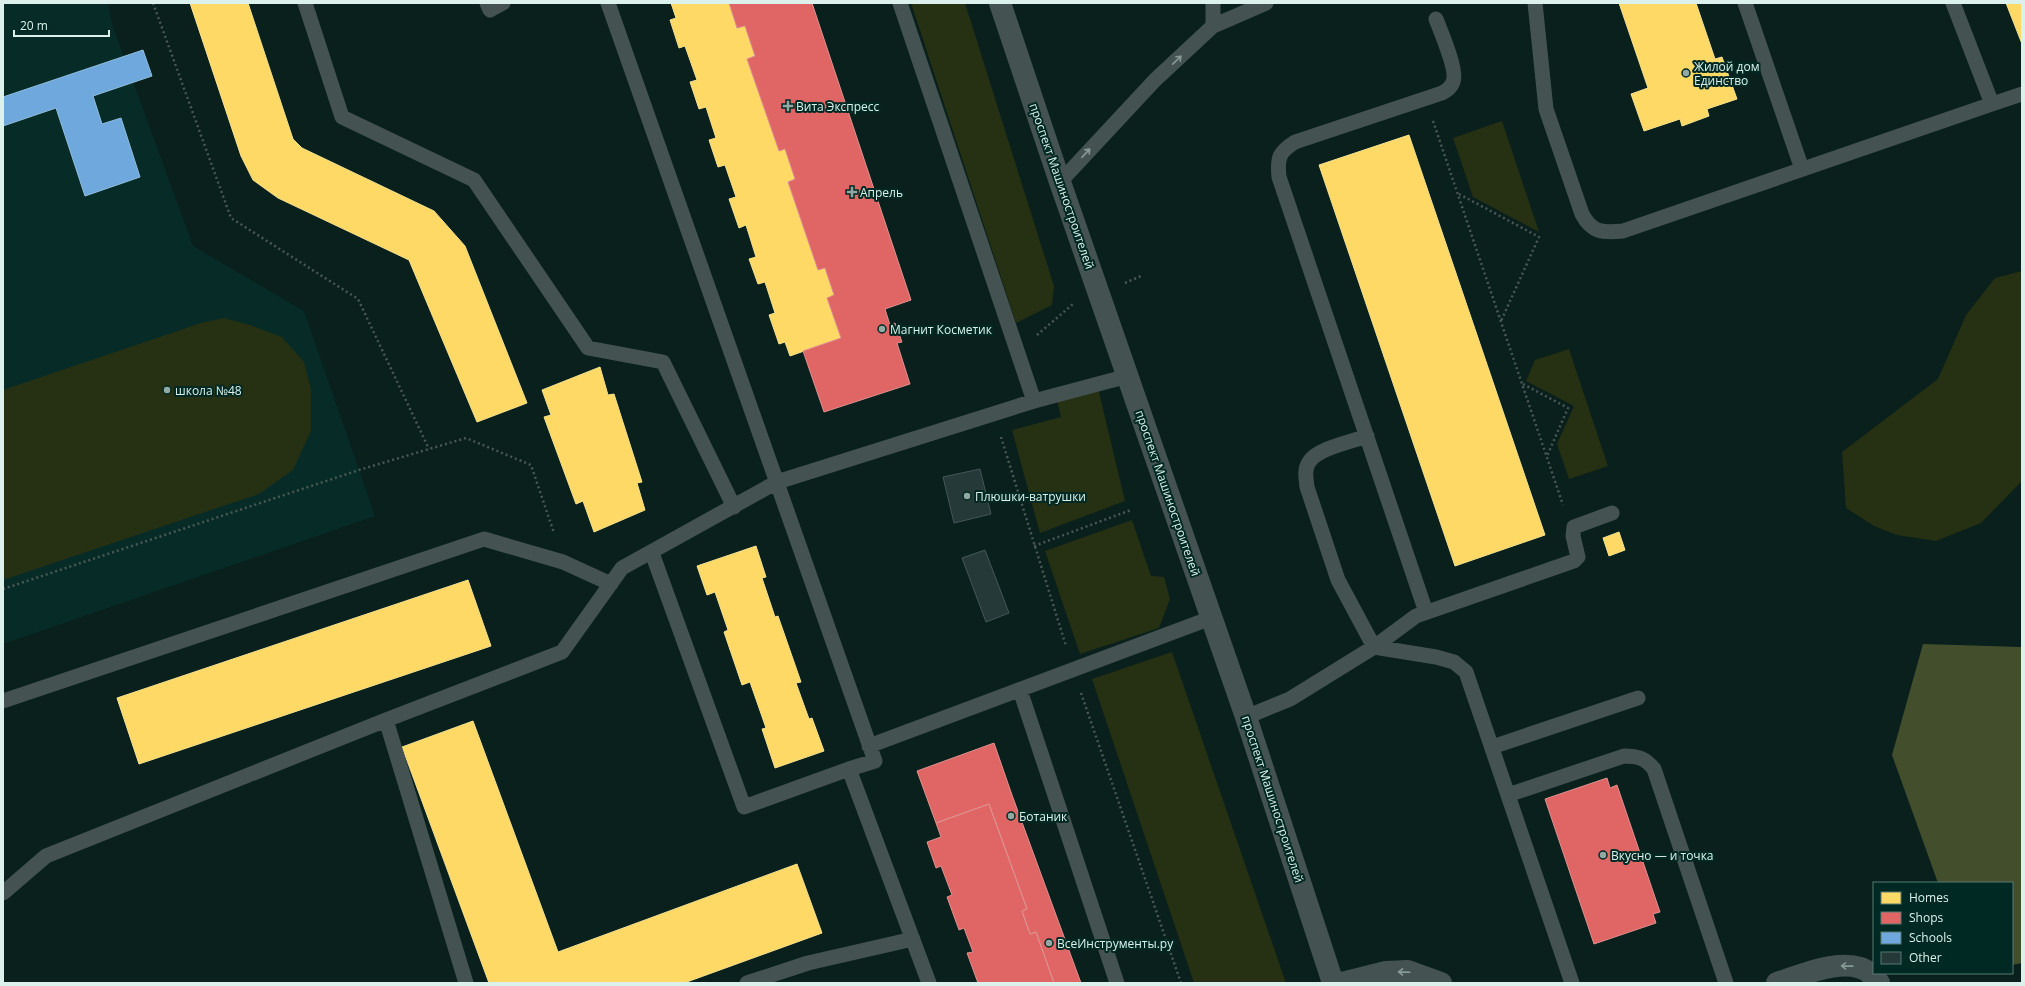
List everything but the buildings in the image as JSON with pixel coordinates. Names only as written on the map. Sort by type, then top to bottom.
[{"type":"street","name":"проспект Машиностроителей","points":[[1000,3],[1060,182],[1246,717],[1333,983]]},
{"type":"street","points":[[1777,983],[1830,967],[1849,965],[1866,969],[1879,983]]},
{"type":"street","points":[[1342,983],[1386,972],[1408,971],[1441,983]]},
{"type":"lane","points":[[305,3],[342,117],[474,180],[588,348],[663,362],[734,506]]},
{"type":"lane","points":[[487,3],[490,10],[504,3]]},
{"type":"lane","points":[[608,3],[875,761],[744,807],[652,553]]},
{"type":"lane","points":[[900,3],[1034,401]]},
{"type":"lane","points":[[1212,26],[1213,3]]},
{"type":"lane","points":[[1060,182],[1155,80],[1212,26],[1266,3]]},
{"type":"lane","points":[[1535,3],[1546,109],[1582,214],[1587,224],[1597,230],[1608,232],[1623,231],[2022,94]]},
{"type":"lane","points":[[1745,3],[1802,169]]},
{"type":"lane","points":[[1953,3],[1992,104]]},
{"type":"lane","points":[[1426,612],[1279,177],[1277,163],[1283,150],[1295,142],[1425,98],[1450,88],[1454,81],[1454,72],[1436,19]]},
{"type":"lane","points":[[3,893],[46,856],[386,720],[562,652],[622,568],[652,553],[777,482],[1034,401],[1128,376]]},
{"type":"lane","points":[[1367,436],[1317,454],[1309,463],[1305,474],[1307,487],[1338,580],[1374,647]]},
{"type":"lane","points":[[1246,717],[1290,699],[1374,647],[1408,620],[1426,612],[1574,561],[1578,557],[1573,536],[1574,527],[1612,513]]},
{"type":"lane","points":[[3,701],[484,539],[563,562],[611,584]]},
{"type":"lane","points":[[869,746],[1211,618]]},
{"type":"lane","points":[[1374,647],[1436,657],[1454,662],[1466,672],[1572,983]]},
{"type":"lane","points":[[1020,690],[1117,983]]},
{"type":"lane","points":[[1492,747],[1638,698]]},
{"type":"lane","points":[[386,720],[466,983]]},
{"type":"lane","points":[[1508,795],[1624,756],[1637,756],[1647,760],[1654,769],[1726,983]]},
{"type":"lane","points":[[849,770],[929,983]]},
{"type":"lane","points":[[747,983],[808,963],[913,939]]},
{"type":"path","points":[[154,3],[231,218],[358,299],[429,449]]},
{"type":"path","points":[[1425,98],[1567,518],[1574,527]]},
{"type":"path","points":[[1458,194],[1539,237],[1501,322]]},
{"type":"path","points":[[1123,284],[1141,276]]},
{"type":"path","points":[[1017,352],[1076,301]]},
{"type":"path","points":[[1522,384],[1568,408],[1547,457]]},
{"type":"path","points":[[994,414],[1073,670],[1180,983]]},
{"type":"path","points":[[3,589],[359,470],[466,438],[531,465],[563,562]]},
{"type":"path","points":[[1034,546],[1132,510]]},
{"type":"shaded area","name":"школа №48","points":[[3,3],[108,3],[112,24],[193,246],[304,311],[375,516],[3,644]]},
{"type":"shaded area","points":[[911,3],[965,3],[1054,286],[1052,305],[1016,323]]},
{"type":"shaded area","points":[[1502,121],[1539,232],[1473,197],[1453,138]]},
{"type":"shaded area","points":[[2022,271],[2022,481],[1981,523],[1936,541],[1897,535],[1874,526],[1846,508],[1842,452],[1938,379],[1966,315],[1995,278]]},
{"type":"shaded area","points":[[224,318],[250,325],[282,337],[304,362],[311,389],[311,431],[293,470],[259,494],[3,580],[3,390],[201,323]]},
{"type":"shaded area","points":[[1569,349],[1608,466],[1569,479],[1557,444],[1574,406],[1526,381],[1535,360]]},
{"type":"shaded area","points":[[1098,388],[1125,501],[1040,533],[1012,430],[1061,417],[1057,400]]},
{"type":"shaded area","points":[[1132,520],[1151,576],[1164,577],[1170,599],[1159,628],[1080,654],[1045,551]]},
{"type":"shaded area","points":[[1923,644],[2022,647],[2022,963],[2013,965],[2013,882],[1938,882],[1892,755]]},
{"type":"shaded area","points":[[1172,652],[1286,983],[1194,983],[1092,679]]},
{"type":"place","name":"Жилой дом Единство","points":[[1686,73]]},
{"type":"place","name":"Вита Экспресс","points":[[788,106]]},
{"type":"place","name":"Апрель","points":[[852,192]]},
{"type":"place","name":"Магнит Косметик","points":[[882,329]]},
{"type":"place","name":"школа №48","points":[[167,390]]},
{"type":"place","name":"Плюшки-ватрушки","points":[[967,496]]},
{"type":"place","name":"Ботаник","points":[[1011,816]]},
{"type":"place","name":"Вкусно — и точка","points":[[1603,855]]},
{"type":"place","name":"ВсеИнструменты.ру","points":[[1049,943]]}]
